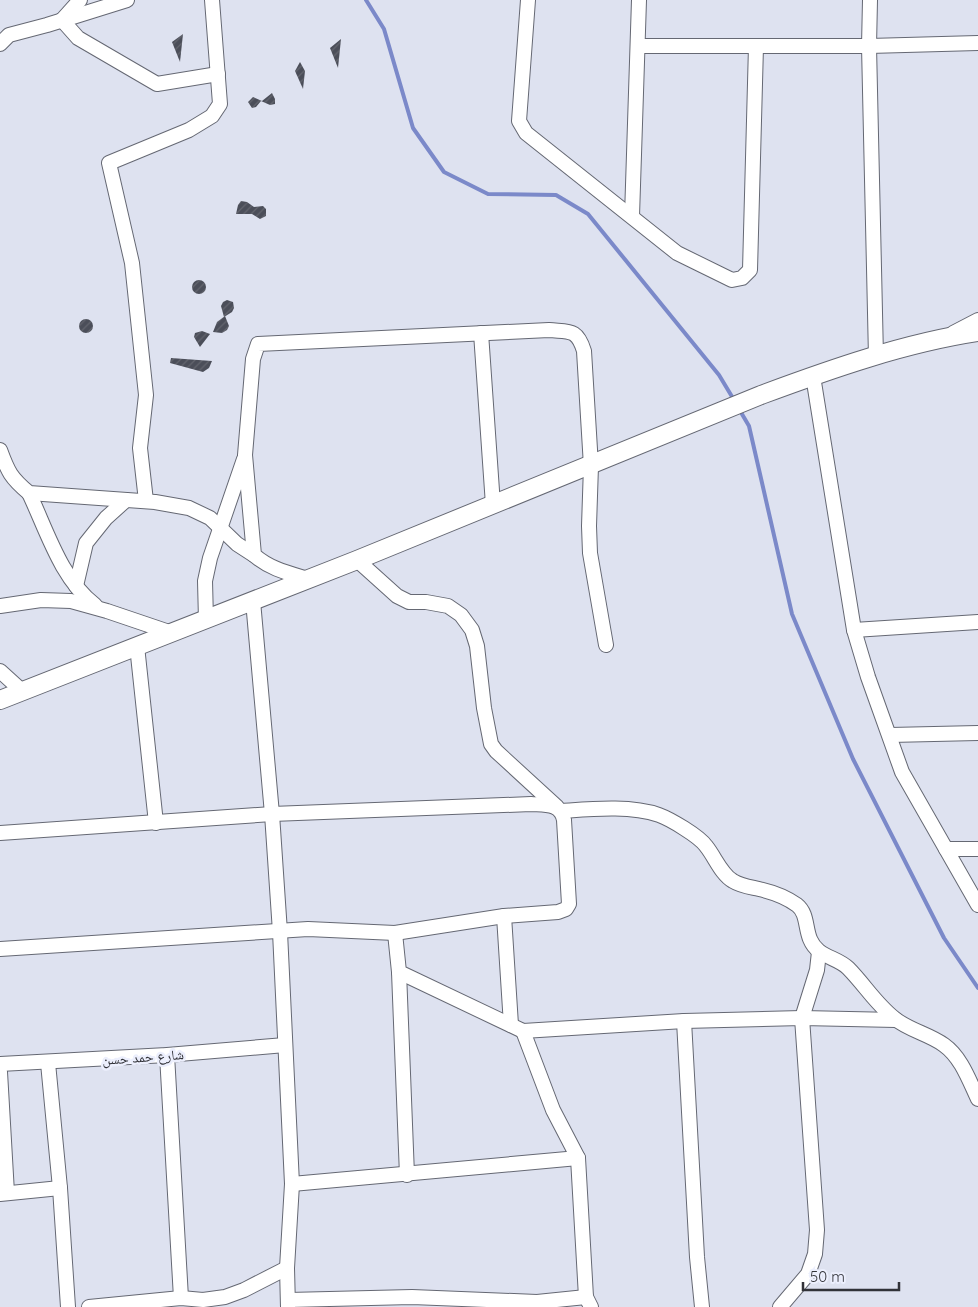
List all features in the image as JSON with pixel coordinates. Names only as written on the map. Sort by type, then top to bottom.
[{"type":"street","points":[[62,20],[80,0]]},
{"type":"street","points":[[0,44],[9,35],[127,0]]},
{"type":"street","points":[[146,501],[140,448],[146,395],[132,263],[109,163],[189,130],[212,116],[220,104],[212,0]]},
{"type":"street","points":[[528,0],[519,121],[522,128],[677,253],[732,280],[742,278],[750,270],[756,46]]},
{"type":"street","points":[[632,216],[639,0]]},
{"type":"street","points":[[870,0],[869,46],[876,357]]},
{"type":"street","points":[[62,20],[78,38],[157,84],[218,74]]},
{"type":"street","points":[[638,46],[978,44]]},
{"type":"street","points":[[946,337],[978,320]]},
{"type":"street","points":[[254,555],[245,455],[253,359],[258,344],[548,330],[571,332],[580,339],[584,351],[591,466],[590,553],[606,645]]},
{"type":"street","points":[[0,700],[357,560],[761,395],[813,376],[946,337],[978,332],[978,338]]},
{"type":"street","points":[[481,333],[493,505]]},
{"type":"street","points":[[813,376],[854,630],[868,677],[902,772],[978,905]]},
{"type":"street","points":[[0,450],[8,473],[29,493],[55,549],[76,586],[83,595],[100,608]]},
{"type":"street","points":[[206,620],[205,581],[210,558],[245,455]]},
{"type":"street","points":[[29,493],[146,501],[189,508],[210,518],[237,544],[264,564],[308,579]]},
{"type":"street","points":[[76,586],[86,543],[106,518],[126,500]]},
{"type":"street","points":[[0,949],[308,929],[395,933],[504,916],[558,912],[566,909],[569,904],[564,820],[559,809],[496,752],[491,744],[483,700],[477,646],[472,630],[461,615],[448,606],[426,602],[409,602],[397,596],[357,560]]},
{"type":"street","points":[[0,606],[41,600],[71,601],[100,608],[172,633]]},
{"type":"street","points":[[253,601],[272,814],[280,932],[292,1184],[287,1268],[288,1303],[412,1297],[588,1302],[578,1158],[553,1110],[517,1028],[504,916]]},
{"type":"street","points":[[854,630],[978,622]]},
{"type":"street","points":[[137,646],[156,822]]},
{"type":"street","points":[[0,671],[22,691]]},
{"type":"street","points":[[890,735],[978,733]]},
{"type":"street","points":[[0,833],[272,814],[531,804],[559,809],[603,808],[658,815],[676,824],[705,844],[732,881],[740,885],[782,896],[798,906],[805,918],[808,936],[819,952],[847,966],[896,1020],[943,1045],[953,1053],[978,1098]]},
{"type":"street","points":[[946,850],[978,850]]},
{"type":"street","points":[[395,933],[407,1174]]},
{"type":"street","points":[[780,1307],[808,1274],[814,1254],[817,1230],[802,1018],[817,970],[819,952]]},
{"type":"street","points":[[398,972],[517,1028],[802,1018],[896,1020]]},
{"type":"street","points":[[684,1021],[702,1307]]},
{"type":"street","name":"شارع حمد حسن","points":[[0,1064],[48,1063],[285,1045]]},
{"type":"street","points":[[167,1055],[181,1298]]},
{"type":"street","points":[[48,1063],[60,1188],[68,1307]]},
{"type":"street","points":[[0,1072],[4,1193],[60,1188]]},
{"type":"street","points":[[292,1184],[578,1158]]},
{"type":"street","points":[[89,1307],[181,1298],[203,1300],[226,1297],[287,1268]]},
{"type":"building","points":[[183,34],[180,62],[172,42]]},
{"type":"building","points":[[341,39],[338,68],[330,48]]},
{"type":"building","points":[[300,62],[305,71],[303,89],[295,71]]},
{"type":"building","points":[[272,93],[275,104],[270,105],[261,101],[256,107],[252,108],[248,102],[253,97],[262,101]]},
{"type":"building","points":[[241,201],[247,202],[254,207],[263,206],[266,209],[266,216],[260,219],[252,214],[236,214]]},
{"type":"building","points":[[199,280],[204,282],[206,287],[204,292],[199,294],[194,292],[192,287],[194,282]]},
{"type":"building","points":[[227,300],[233,302],[234,308],[232,312],[224,317],[221,306]]},
{"type":"building","points":[[225,316],[229,326],[227,330],[222,333],[213,332],[217,322]]},
{"type":"building","points":[[86,319],[91,321],[93,326],[91,331],[86,333],[81,331],[79,326],[81,321]]},
{"type":"building","points":[[202,331],[210,334],[200,347],[194,337],[195,333]]},
{"type":"building","points":[[171,358],[212,361],[209,368],[203,372],[170,363]]},
{"type":"waterway","points":[[366,0],[384,29],[413,128],[444,172],[488,194],[556,195],[588,214],[719,375],[734,400]]},
{"type":"waterway","points":[[739,409],[749,426],[792,614],[853,759],[944,938],[978,988]]}]
